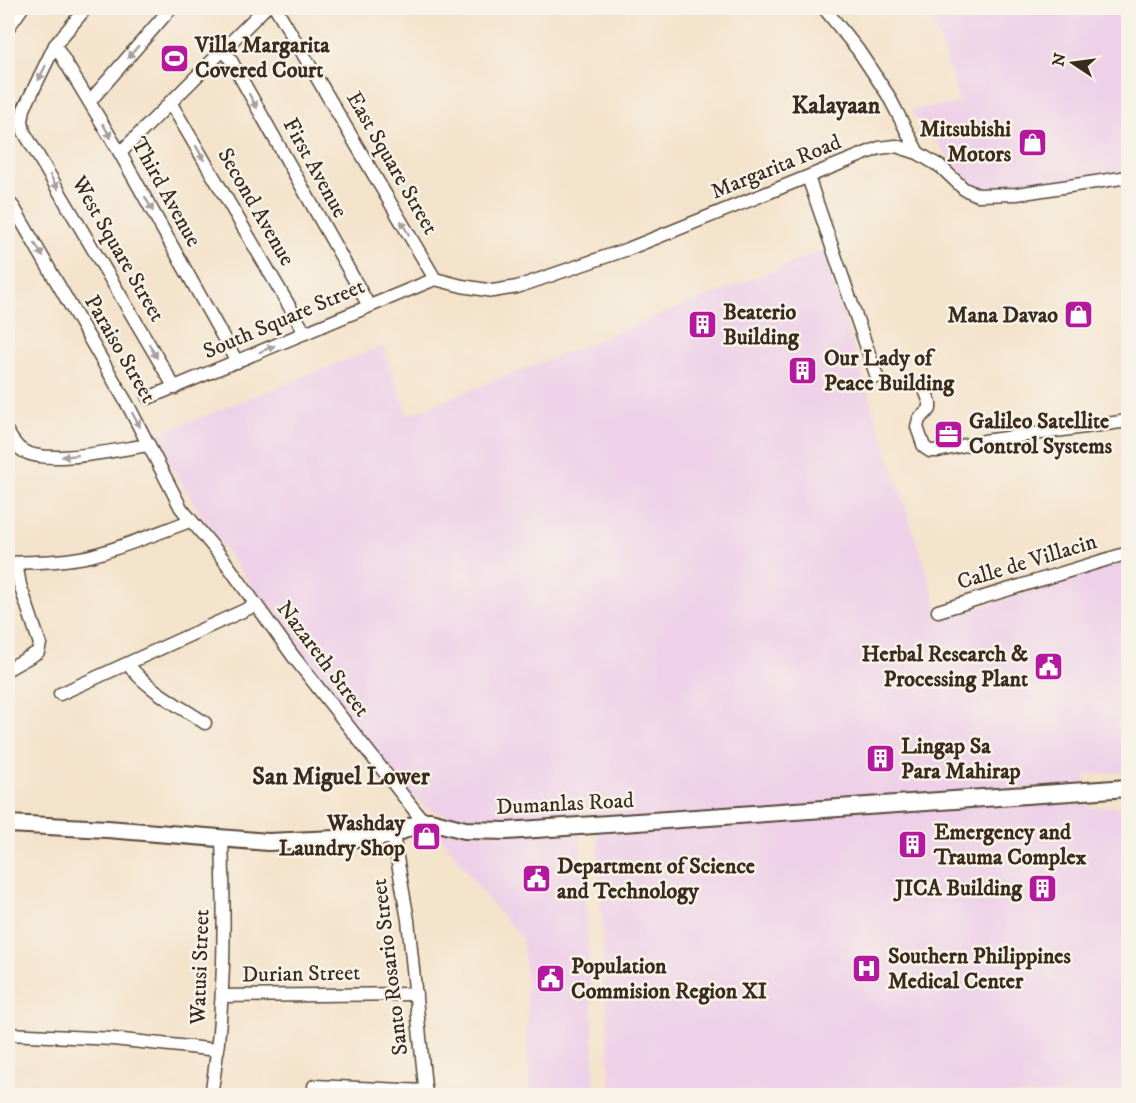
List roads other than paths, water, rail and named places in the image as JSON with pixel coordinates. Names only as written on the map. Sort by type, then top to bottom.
[{"type":"main road","name":"Dumanlas Road","points":[[423,821],[465,830],[507,831],[1128,788]]},
{"type":"main road","points":[[8,824],[107,829],[268,842],[393,835],[423,821]]},
{"type":"street","points":[[8,28],[22,8]]},
{"type":"street","points":[[55,45],[86,8]]},
{"type":"street","points":[[90,101],[171,8]]},
{"type":"street","points":[[120,153],[265,8]]},
{"type":"street","name":"East Square Street","points":[[276,8],[435,279]]},
{"type":"street","points":[[824,8],[858,50],[888,95],[918,153]]},
{"type":"street","name":"Third Avenue","points":[[55,45],[120,153],[237,362]]},
{"type":"street","name":"West Square Street","points":[[55,45],[24,109],[22,121],[24,132],[175,388]]},
{"type":"street","name":"First Avenue","points":[[225,50],[369,306]]},
{"type":"street","name":"Second Avenue","points":[[170,102],[305,333]]},
{"type":"street","name":"Margarita Road","points":[[435,279],[493,291],[517,287],[628,249],[879,148],[896,146],[918,153],[941,167],[964,189],[978,195],[1017,194],[1128,177]]},
{"type":"street","points":[[808,177],[877,377]]},
{"type":"street","name":"Paraiso Street","points":[[8,201],[48,266],[190,521]]},
{"type":"street","name":"South Square Street","points":[[148,398],[435,279]]},
{"type":"street","points":[[924,387],[930,409],[919,419],[917,427],[924,447],[930,451],[1015,436],[1128,421]]},
{"type":"street","points":[[8,433],[21,450],[39,457],[69,457],[149,445]]},
{"type":"street","points":[[8,669],[38,652],[40,644],[12,563],[89,556],[112,550],[190,521]]},
{"type":"street","name":"Nazareth Street","points":[[190,521],[224,560],[293,656],[423,821]]},
{"type":"street","name":"Calle de Villacin","points":[[938,611],[1128,553]]},
{"type":"street","points":[[60,694],[256,605]]},
{"type":"street","points":[[128,664],[165,696],[205,723]]},
{"type":"street","name":"Santo Rosario Street","points":[[393,835],[407,911],[426,1093]]},
{"type":"street","name":"Watusi Street","points":[[211,1095],[218,1050],[225,952],[222,839]]},
{"type":"street","name":"Durian Street","points":[[222,996],[416,994]]},
{"type":"street","points":[[8,1034],[113,1039],[218,1050]]},
{"type":"street","points":[[314,1086],[426,1093]]},
{"type":"place","name":"Villa Margarita Covered Court","points":[[174,58]]},
{"type":"place","name":"Mitsubishi Motors","points":[[1032,142]]},
{"type":"place","name":"Mana Davao","points":[[1079,315]]},
{"type":"place","name":"Beaterio Building","points":[[702,325]]},
{"type":"place","name":"Our Lady of Peace Building","points":[[803,371]]},
{"type":"place","name":"Galileo Satellite Control Systems","points":[[948,434]]},
{"type":"place","name":"Herbal Research & Processing Plant","points":[[1049,667]]},
{"type":"place","name":"Lingap Sa Para Mahirap","points":[[880,759]]},
{"type":"place","name":"Washday Laundry Shop","points":[[426,836]]},
{"type":"place","name":"Emergency and Trauma Complex","points":[[913,845]]},
{"type":"place","name":"Department of Science and Technology","points":[[536,879]]},
{"type":"place","name":"JICA Building","points":[[1043,888]]},
{"type":"place","name":"Southern Philippines Medical Center","points":[[867,969]]},
{"type":"place","name":"Population Commision Region XI","points":[[550,979]]},
{"type":"district","name":"Kalayaan","points":[[836,106]]},
{"type":"district","name":"San Miguel Lower","points":[[341,777]]}]
